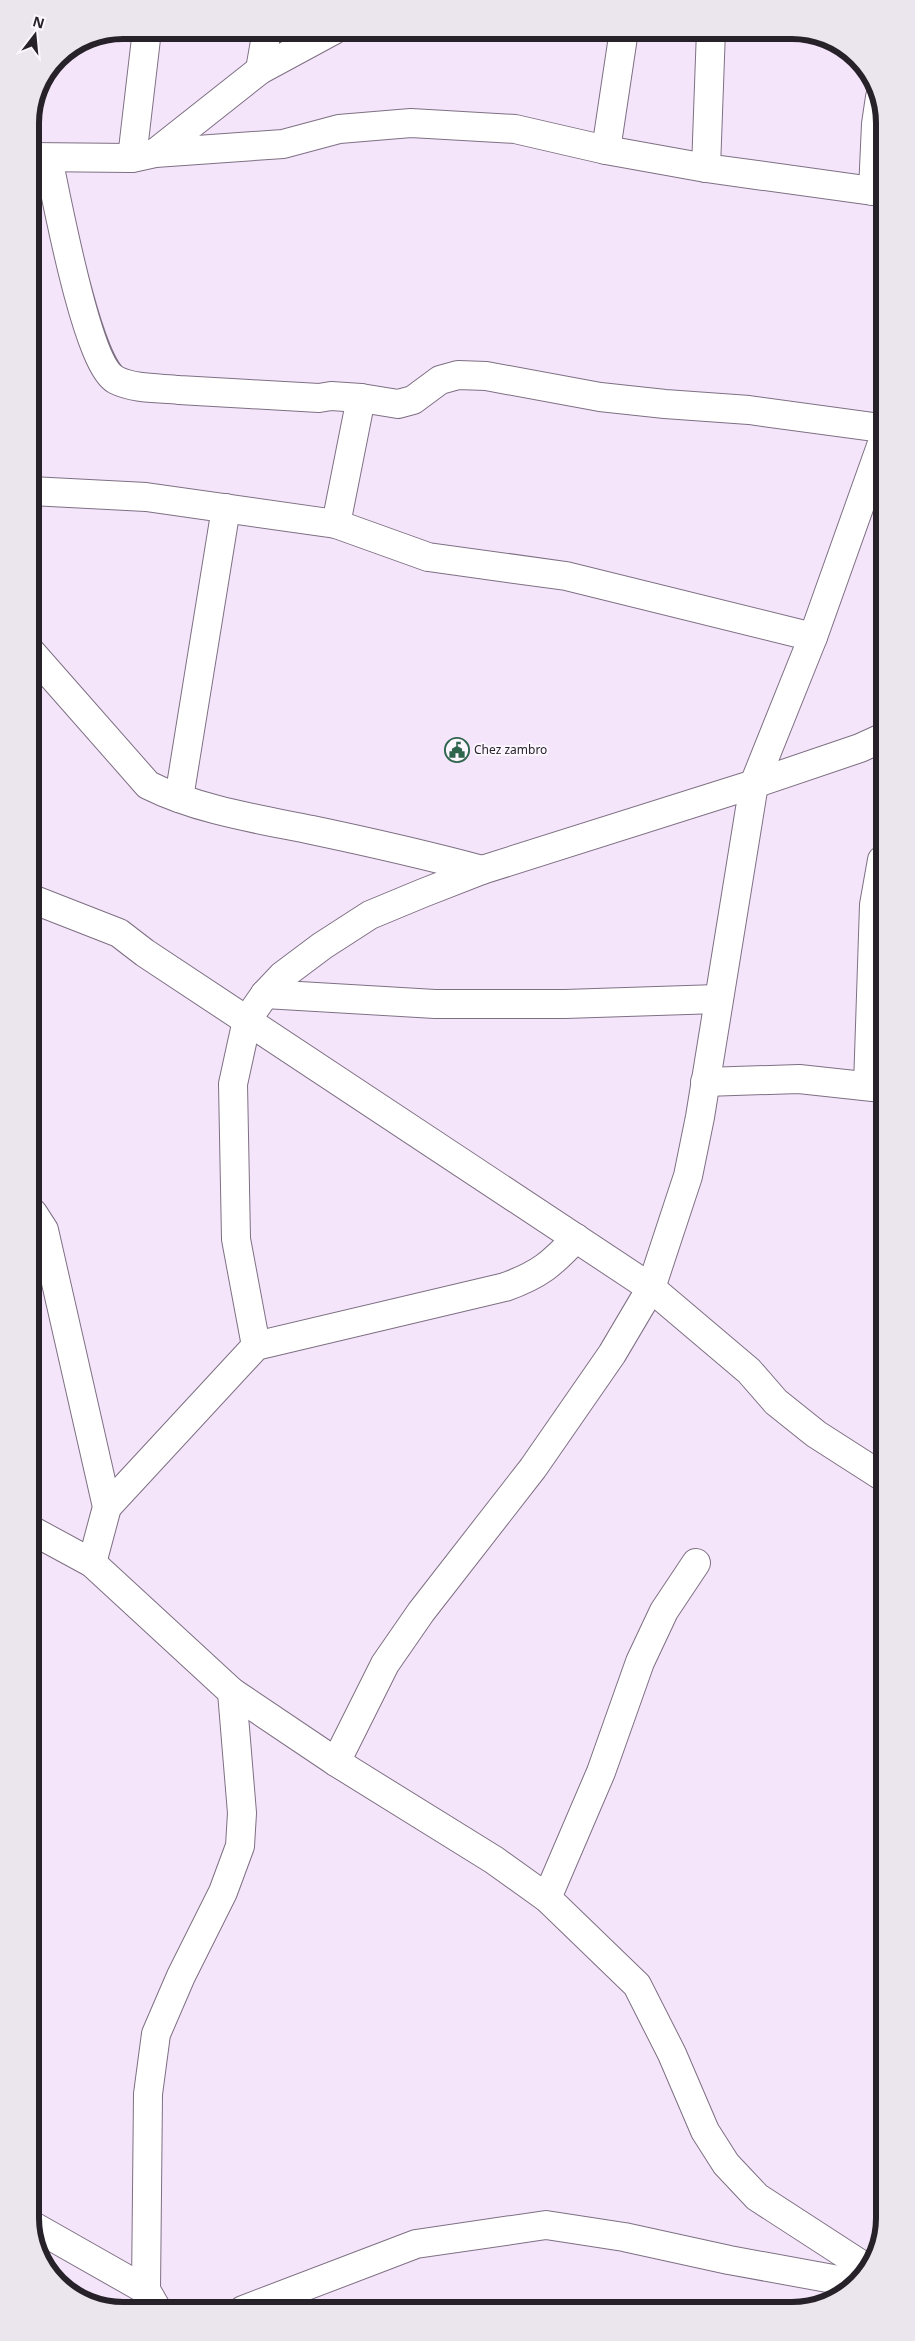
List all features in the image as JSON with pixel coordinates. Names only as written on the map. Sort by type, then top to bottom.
[{"type":"street","points":[[144,155],[147,39]]},
{"type":"street","points":[[260,70],[265,39]]},
{"type":"street","points":[[144,155],[260,70],[317,39]]},
{"type":"street","points":[[606,150],[623,39]]},
{"type":"street","points":[[706,168],[711,39]]},
{"type":"street","points":[[876,124],[876,191],[706,168],[606,150],[515,129],[412,123],[339,129],[283,144],[144,155],[39,157],[99,357],[106,372],[115,380],[136,386],[319,398],[331,396],[361,398],[398,404],[413,400],[440,380],[458,376],[486,376],[600,397],[749,410],[876,427]]},
{"type":"street","points":[[336,524],[361,398]]},
{"type":"street","points":[[336,1762],[385,1664],[421,1612],[533,1468],[612,1354],[651,1288],[688,1176],[706,1082],[754,784],[813,637],[876,460]]},
{"type":"street","points":[[39,491],[146,497],[336,524],[428,557],[566,576],[813,637]]},
{"type":"street","points":[[179,798],[226,508]]},
{"type":"street","points":[[39,661],[148,785],[179,798],[276,822],[401,848],[482,870]]},
{"type":"street","points":[[256,1346],[236,1239],[234,1084],[247,1020],[265,994],[282,976],[370,914],[482,870],[874,747]]},
{"type":"street","points":[[706,1082],[799,1080],[875,1087],[874,905],[876,894]]},
{"type":"street","points":[[39,902],[119,933],[145,953],[651,1288],[749,1371],[776,1402],[816,1434],[876,1473]]},
{"type":"street","points":[[265,994],[436,1004],[565,1004],[718,999]]},
{"type":"street","points":[[39,1222],[44,1230],[107,1507]]},
{"type":"street","points":[[92,1563],[107,1507],[256,1346],[505,1287],[530,1278],[554,1261],[576,1238]]},
{"type":"street","points":[[39,1534],[92,1563],[232,1692],[336,1762],[494,1860],[547,1898],[638,1984],[672,2054],[705,2131],[726,2164],[757,2196],[862,2265]]},
{"type":"street","points":[[547,1898],[601,1772],[640,1662],[664,1611],[696,1563]]},
{"type":"street","points":[[152,2300],[148,2094],[156,2034],[181,1976],[222,1892],[240,1846],[242,1813],[232,1692]]},
{"type":"street","points":[[264,2302],[416,2244],[546,2225],[624,2237],[729,2260],[847,2282]]},
{"type":"street","points":[[40,2230],[152,2300]]},
{"type":"place","name":"Chez zambro","points":[[457,750]]}]
